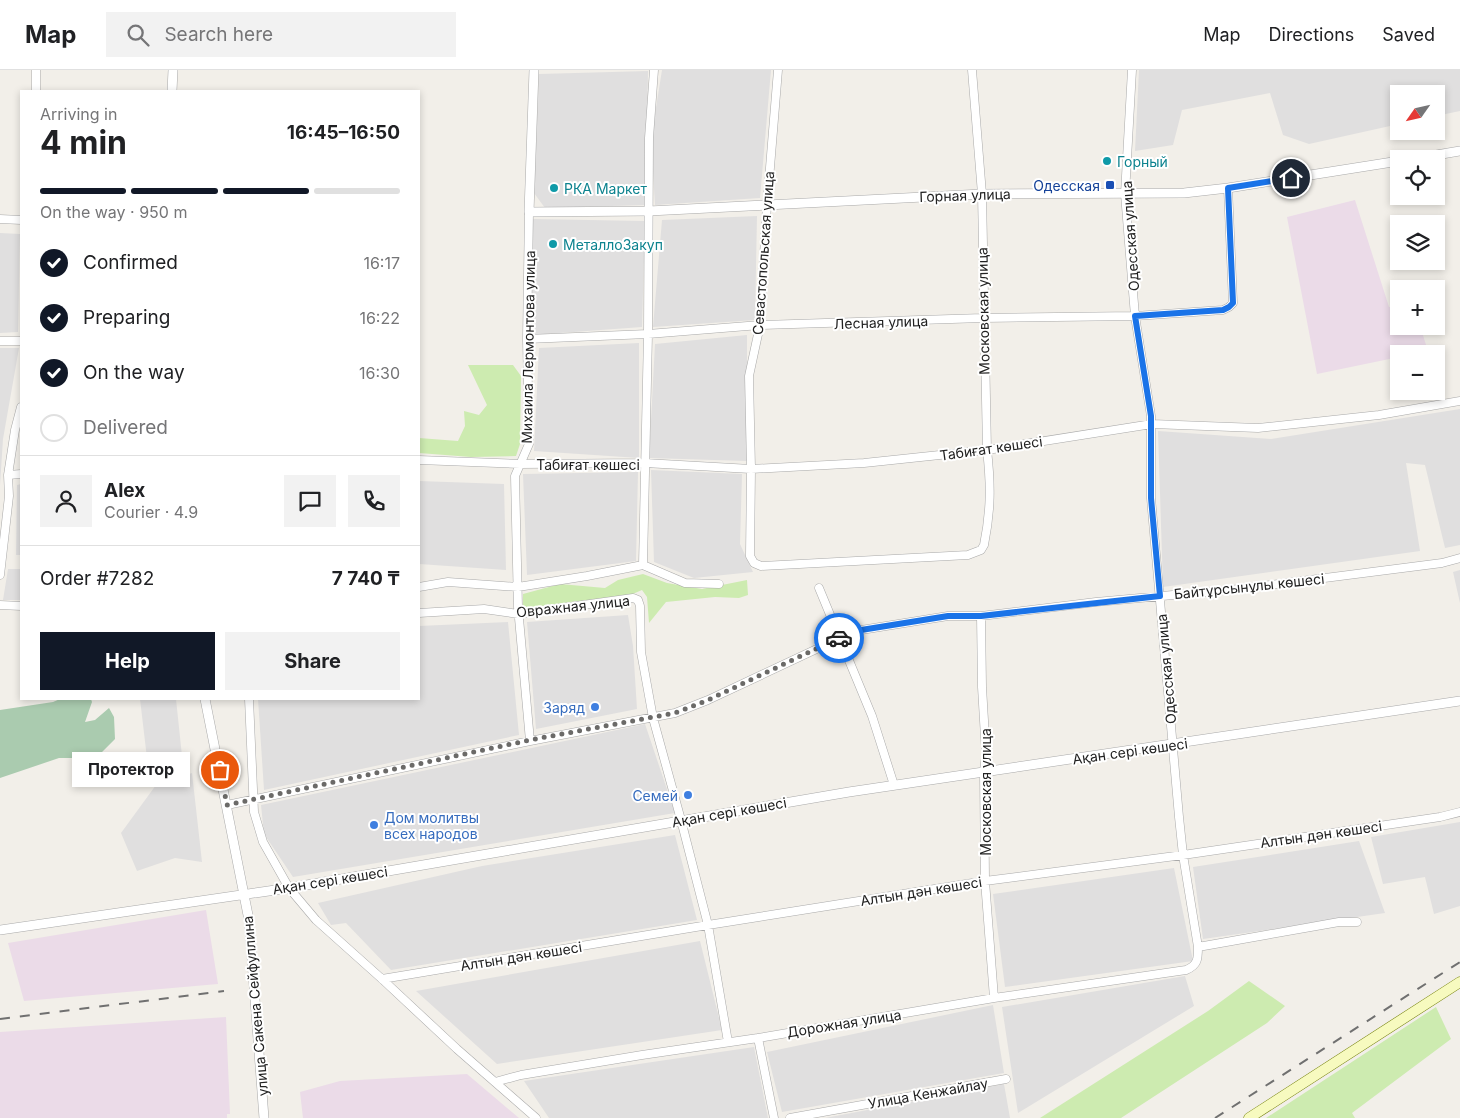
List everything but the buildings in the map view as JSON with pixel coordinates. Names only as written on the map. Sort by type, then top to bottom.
[{"type":"main road","points":[[1249,1118],[1460,982]]},
{"type":"street","points":[[36,70],[36,90]]},
{"type":"street","points":[[172,90],[173,70]]},
{"type":"street","name":"Михаила Лермонтова улица","points":[[530,740],[518,614],[515,476],[529,444],[527,339],[534,70]]},
{"type":"street","points":[[654,70],[649,138],[648,334],[643,565],[685,583],[719,584]]},
{"type":"street","name":"Севастопольская улица","points":[[750,556],[749,376],[760,326],[767,204],[778,70]]},
{"type":"street","name":"Московская улица","points":[[750,556],[754,563],[761,566],[968,555],[981,550],[984,545],[990,507],[991,483],[987,450],[982,194],[972,70]]},
{"type":"street","name":"Одесская улица","points":[[1132,70],[1124,194],[1135,316],[1152,424],[1150,437],[1151,498],[1183,855],[1198,947],[1198,961],[1194,967]]},
{"type":"street","points":[[1445,154],[1460,151]]},
{"type":"street","name":"Горная улица","points":[[529,212],[649,211],[982,194],[1184,193],[1228,188],[1390,162]]},
{"type":"street","name":"Лесная улица","points":[[527,339],[648,334],[760,326],[983,318],[1135,316],[1223,310],[1233,303],[1228,188]]},
{"type":"street","points":[[0,219],[20,220]]},
{"type":"street","points":[[0,341],[20,341]]},
{"type":"street","name":"Табиғат көшесі","points":[[420,460],[520,464],[645,463],[751,469],[864,463],[987,450],[1152,424],[1258,428],[1369,416],[1460,401]]},
{"type":"street","points":[[0,575],[8,496],[8,474],[20,411]]},
{"type":"street","points":[[8,474],[20,474]]},
{"type":"street","name":"Байтұрсынұлы көшесі","points":[[227,805],[530,740],[675,713],[708,700],[855,631],[948,616],[981,616],[1239,589],[1442,563],[1460,558]]},
{"type":"street","name":"Овражная улица","points":[[420,587],[448,582],[518,587],[643,565]]},
{"type":"street","points":[[819,588],[872,716],[894,785]]},
{"type":"street","name":"Овражная улица","points":[[420,613],[484,609],[518,614],[633,598],[638,600],[640,606],[641,652],[652,718]]},
{"type":"street","points":[[0,605],[20,606]]},
{"type":"street","name":"Московская улица","points":[[981,616],[982,687],[986,754],[984,772],[985,881],[994,998]]},
{"type":"street","name":"улица Сакена Сейфуллина","points":[[205,700],[249,920],[264,1118]]},
{"type":"street","points":[[249,700],[255,800],[254,812],[263,842],[289,888],[316,920],[457,1049],[536,1118]]},
{"type":"street","name":"Ақан сері көшесі","points":[[0,930],[289,888],[894,785],[1460,701]]},
{"type":"street","points":[[652,718],[708,924],[728,1042]]},
{"type":"street","name":"Алтын дән көшесі","points":[[382,979],[708,924],[985,881],[1183,855],[1440,817],[1460,812]]},
{"type":"street","points":[[1198,947],[1339,922],[1357,922]]},
{"type":"street","name":"Дорожная улица","points":[[495,1082],[521,1075],[642,1055],[758,1038],[994,998],[1186,970],[1194,967]]},
{"type":"street","points":[[758,1038],[774,1118]]},
{"type":"street","name":"Улица Кенжайлау","points":[[790,1118],[1006,1079]]},
{"type":"shaded area","points":[[662,70],[771,70],[760,198],[655,205],[651,139]]},
{"type":"shaded area","points":[[1139,70],[1460,70],[1460,111],[1445,114],[1445,85],[1390,85],[1390,126],[1309,144],[1283,135],[1270,93],[1182,110],[1173,145],[1135,151]]},
{"type":"shaded area","points":[[648,71],[646,205],[545,208],[534,193],[539,74]]},
{"type":"shaded area","points":[[1355,200],[1390,307],[1390,335],[1423,335],[1426,345],[1390,345],[1390,359],[1317,374],[1287,217]]},
{"type":"shaded area","points":[[757,216],[755,320],[653,327],[662,220]]},
{"type":"shaded area","points":[[532,219],[645,221],[642,327],[532,335]]},
{"type":"shaded area","points":[[0,233],[20,234],[18,332],[0,333]]},
{"type":"shaded area","points":[[747,335],[747,461],[649,458],[655,344]]},
{"type":"shaded area","points":[[639,343],[639,458],[534,451],[539,348]]},
{"type":"shaded area","points":[[0,348],[19,348],[3,439],[0,485]]},
{"type":"shaded area","points":[[1460,409],[1460,545],[1445,548],[1425,465],[1406,463],[1420,551],[1163,587],[1158,431],[1271,439]]},
{"type":"shaded area","points":[[651,470],[742,474],[740,544],[753,572],[694,578],[654,562]]},
{"type":"shaded area","points":[[638,472],[636,561],[527,575],[523,474]]},
{"type":"shaded area","points":[[420,481],[504,484],[506,570],[420,564]]},
{"type":"shaded area","points":[[20,484],[20,555],[16,555],[17,485]]},
{"type":"shaded area","points":[[8,569],[20,569],[20,600],[3,600]]},
{"type":"shaded area","points":[[1460,570],[1460,603],[1453,572]]},
{"type":"shaded area","points":[[628,615],[633,646],[637,709],[536,729],[527,622]]},
{"type":"shaded area","points":[[508,622],[519,735],[264,790],[258,700],[420,700],[420,626]]},
{"type":"shaded area","points":[[140,700],[176,700],[182,756],[148,767]]},
{"type":"shaded area","points":[[645,724],[675,813],[293,877],[264,834],[261,805]]},
{"type":"shaded area","points":[[192,773],[202,862],[175,858],[137,871],[121,833],[156,785]]},
{"type":"shaded area","points":[[1460,822],[1460,906],[1434,914],[1425,877],[1383,884],[1371,837]]},
{"type":"shaded area","points":[[675,835],[697,920],[391,970],[346,923],[331,925],[318,903],[482,866]]},
{"type":"shaded area","points":[[1359,841],[1385,913],[1203,939],[1193,867]]},
{"type":"shaded area","points":[[1174,868],[1193,961],[1005,987],[993,894]]},
{"type":"shaded area","points":[[206,910],[218,984],[24,1001],[8,943]]},
{"type":"shaded area","points":[[700,941],[722,1030],[497,1064],[416,991]]},
{"type":"shaded area","points":[[1185,976],[1194,1006],[1018,1113],[1002,1007]]},
{"type":"shaded area","points":[[993,1005],[1004,1073],[782,1112],[767,1052]]},
{"type":"shaded area","points":[[226,1017],[230,1114],[227,1114],[227,1118],[0,1118],[0,1032]]},
{"type":"shaded area","points":[[754,1047],[768,1118],[549,1118],[524,1081]]},
{"type":"shaded area","points":[[467,1074],[519,1118],[303,1118],[300,1092],[340,1081]]},
{"type":"shaded area","points":[[1004,1084],[1010,1118],[825,1118]]},
{"type":"green space","points":[[468,365],[513,365],[521,376],[520,444],[516,456],[471,457],[420,453],[420,438],[458,441],[465,426],[464,411],[479,415],[487,405]]},
{"type":"green space","points":[[643,574],[667,583],[702,589],[747,580],[748,595],[739,598],[715,597],[666,602],[649,623],[647,597],[642,590],[628,596],[523,609],[523,594],[560,584],[605,588],[618,580]]},
{"type":"green space","points":[[58,700],[91,700],[85,722],[95,720],[109,708],[114,717],[115,739],[100,754],[90,758],[59,758],[0,778],[0,710]]},
{"type":"green space","points":[[1249,981],[1285,1006],[1267,1023],[1121,1118],[1040,1118],[1208,1011]]},
{"type":"green space","points":[[1436,1007],[1451,1039],[1352,1113],[1355,1118],[1266,1118]]},
{"type":"railway","points":[[1215,1118],[1460,962]]},
{"type":"railway","points":[[0,1019],[224,991]]},
{"type":"way so far","points":[[220,770],[227,805],[530,740],[625,721],[652,718],[675,713],[708,700],[839,638]]},
{"type":"place","name":"Горный","points":[[1107,161]]},
{"type":"place","name":"Одесская","points":[[1110,185]]},
{"type":"place","name":"РКА Маркет","points":[[554,188]]},
{"type":"place","name":"МеталлоЗакуп","points":[[553,244]]},
{"type":"place","name":"Заряд","points":[[595,707]]},
{"type":"place","name":"Протектор","points":[[220,770]]},
{"type":"place","name":"Семей","points":[[688,795]]},
{"type":"place","name":"Дом молитвы всех народов","points":[[374,825]]},
{"type":"route","points":[[839,638],[855,631],[948,616],[981,616],[1160,596],[1151,498],[1150,437],[1152,424],[1135,316],[1223,310],[1229,307],[1233,303],[1228,188],[1291,178]]}]
